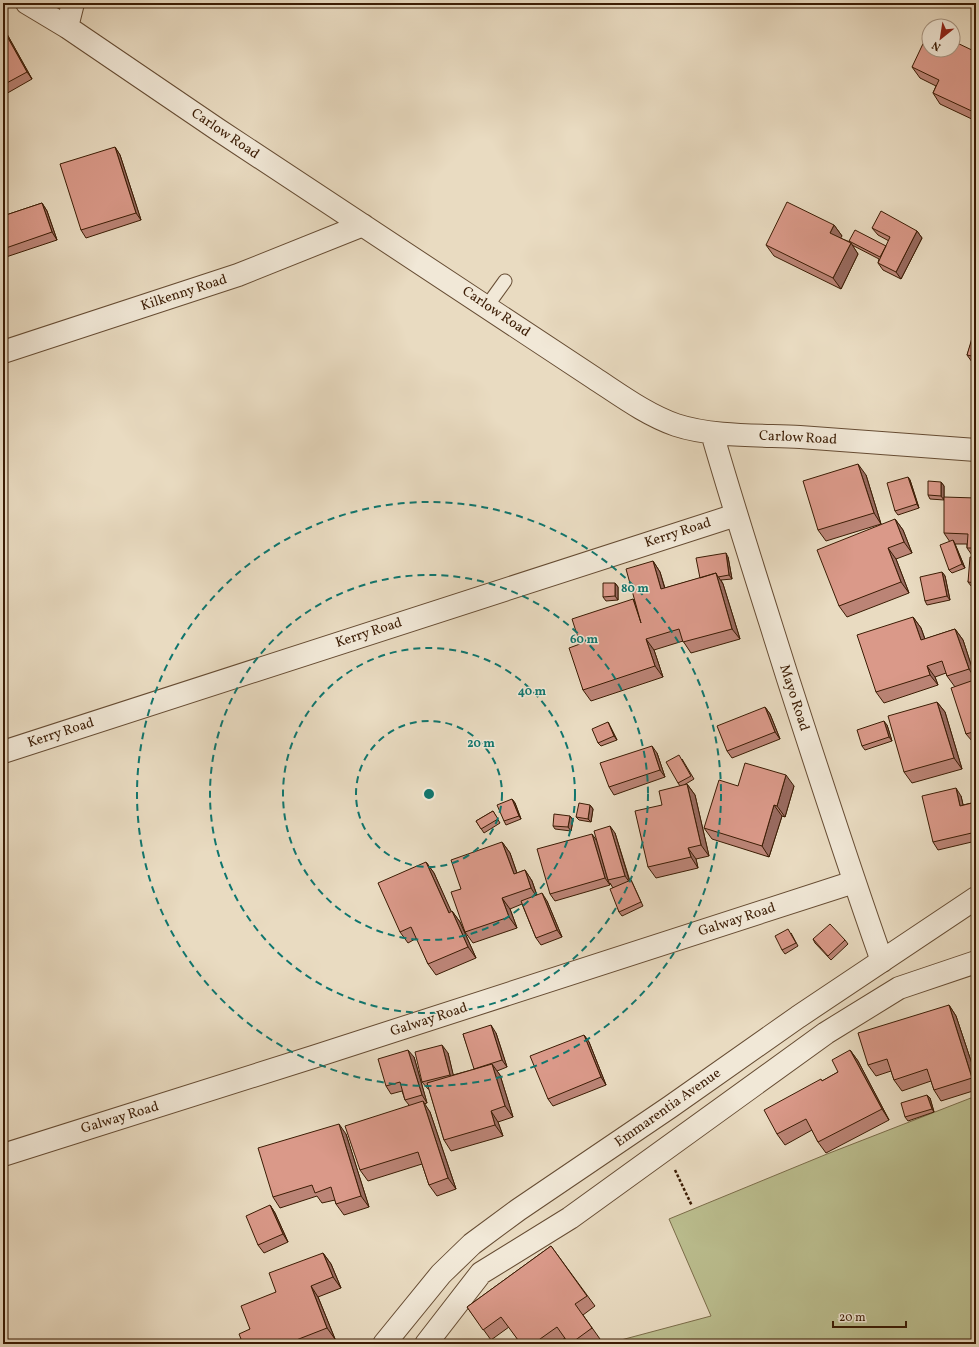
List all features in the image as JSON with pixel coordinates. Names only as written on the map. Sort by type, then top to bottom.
[{"type":"street","name":"Carlow Road","points":[[27,3],[67,27],[217,130],[487,306],[600,382],[658,417],[678,425],[712,433],[824,439],[976,450]]},
{"type":"street","points":[[67,27],[73,3]]},
{"type":"street","name":"Kilkenny Road","points":[[3,352],[238,275],[363,225]]},
{"type":"street","name":"Mayo Road","points":[[712,433],[736,515],[854,882],[882,961]]},
{"type":"street","name":"Kerry Road","points":[[3,752],[736,515]]},
{"type":"street","name":"Galway Road","points":[[3,1155],[313,1058],[854,882]]},
{"type":"street","name":"Emmarentia Avenue","points":[[384,1344],[441,1274],[472,1244],[530,1202],[976,898]]},
{"type":"street","points":[[426,1344],[481,1273],[570,1218],[826,1033],[899,988],[976,962]]},
{"type":"lane","points":[[487,306],[505,281]]},
{"type":"path","points":[[666,1149],[692,1206]]},
{"type":"green space","points":[[976,1096],[976,1344],[606,1344],[711,1316],[669,1219],[827,1154]]},
{"type":"building","points":[[3,29],[27,72],[3,85]]},
{"type":"building","points":[[961,45],[976,52],[976,113],[933,93],[939,80],[912,67],[921,48],[921,58],[961,58]]},
{"type":"building","points":[[115,147],[136,213],[81,230],[60,164]]},
{"type":"building","points":[[787,202],[834,225],[830,233],[851,243],[833,278],[766,245]]},
{"type":"building","points":[[42,203],[52,232],[3,249],[3,216]]},
{"type":"building","points":[[881,211],[917,231],[896,272],[878,263],[890,237],[872,228]]},
{"type":"building","points":[[855,230],[886,246],[880,257],[849,241]]},
{"type":"building","points":[[975,328],[976,329],[976,357],[967,355]]},
{"type":"building","points":[[858,464],[874,513],[818,530],[803,481]]},
{"type":"building","points":[[908,477],[917,504],[895,511],[887,483]]},
{"type":"building","points":[[928,481],[941,482],[941,496],[928,495]]},
{"type":"building","points":[[944,497],[976,498],[976,548],[967,548],[968,534],[944,533]]},
{"type":"building","points":[[895,519],[904,542],[888,548],[901,582],[839,606],[817,550]]},
{"type":"building","points":[[953,540],[962,564],[949,570],[940,545]]},
{"type":"building","points":[[726,553],[729,575],[718,577],[716,573],[700,578],[696,558]]},
{"type":"building","points":[[970,557],[976,558],[976,583],[968,582]]},
{"type":"building","points":[[653,561],[661,589],[716,573],[732,629],[683,642],[679,629],[646,639],[655,666],[583,690],[569,648],[580,644],[572,619],[633,599],[641,623],[626,569]]},
{"type":"building","points":[[942,572],[947,596],[925,601],[920,577]]},
{"type":"building","points":[[603,583],[615,583],[615,596],[603,597]]},
{"type":"building","points":[[913,617],[921,640],[955,629],[969,669],[947,676],[942,661],[927,666],[930,675],[876,692],[857,635]]},
{"type":"building","points":[[974,680],[976,685],[976,731],[966,734],[951,688]]},
{"type":"building","points":[[937,702],[954,758],[904,772],[888,716]]},
{"type":"building","points":[[765,707],[775,732],[727,751],[717,726]]},
{"type":"building","points":[[884,721],[889,737],[862,746],[857,730]]},
{"type":"building","points":[[608,722],[614,736],[598,743],[592,729]]},
{"type":"building","points":[[652,746],[660,770],[609,787],[600,763]]},
{"type":"building","points":[[679,755],[691,776],[678,783],[666,762]]},
{"type":"building","points":[[745,763],[786,775],[777,806],[774,805],[762,846],[704,828],[719,780],[738,786]]},
{"type":"building","points":[[687,784],[701,845],[688,848],[691,857],[648,867],[635,811],[662,805],[659,791]]},
{"type":"building","points":[[956,788],[960,806],[976,802],[976,832],[933,842],[922,796]]},
{"type":"building","points":[[512,799],[519,816],[504,821],[497,805]]},
{"type":"building","points":[[579,803],[590,805],[588,819],[576,817]]},
{"type":"building","points":[[493,811],[498,819],[481,829],[476,821]]},
{"type":"building","points":[[554,814],[570,816],[568,827],[553,826]]},
{"type":"building","points":[[610,826],[625,876],[608,880],[594,831]]},
{"type":"building","points":[[592,834],[605,878],[550,894],[537,849]]},
{"type":"building","points":[[502,842],[514,874],[525,870],[531,888],[502,898],[509,917],[465,932],[451,892],[461,889],[451,860]]},
{"type":"building","points":[[426,862],[449,913],[452,911],[468,947],[428,964],[411,927],[400,932],[378,883]]},
{"type":"building","points":[[631,880],[641,902],[619,912],[610,889]]},
{"type":"building","points":[[542,893],[557,930],[536,938],[521,901]]},
{"type":"building","points":[[830,924],[845,940],[828,956],[813,939]]},
{"type":"building","points":[[788,929],[796,943],[782,950],[775,936]]},
{"type":"building","points":[[949,1005],[972,1078],[934,1090],[927,1069],[894,1080],[887,1059],[868,1065],[858,1033]]},
{"type":"building","points":[[491,1025],[502,1060],[474,1069],[463,1034]]},
{"type":"building","points":[[584,1035],[601,1077],[548,1099],[530,1056]]},
{"type":"building","points":[[442,1045],[450,1075],[422,1082],[415,1052]]},
{"type":"building","points":[[408,1050],[422,1095],[405,1100],[400,1082],[386,1086],[378,1059]]},
{"type":"building","points":[[850,1050],[882,1109],[818,1142],[806,1119],[777,1134],[764,1110],[821,1079],[822,1081],[838,1072],[832,1060]]},
{"type":"building","points":[[492,1064],[505,1106],[491,1111],[495,1125],[444,1140],[427,1083]]},
{"type":"building","points":[[927,1095],[932,1109],[905,1117],[901,1103]]},
{"type":"building","points":[[423,1101],[448,1178],[429,1185],[418,1152],[360,1170],[345,1126]]},
{"type":"building","points":[[339,1124],[361,1196],[336,1204],[331,1187],[315,1193],[312,1185],[273,1197],[258,1148]]},
{"type":"building","points":[[270,1205],[283,1234],[258,1245],[246,1216]]},
{"type":"building","points":[[551,1246],[587,1296],[575,1304],[592,1328],[570,1344],[557,1327],[533,1344],[521,1344],[501,1317],[483,1330],[467,1307]]},
{"type":"building","points":[[323,1253],[333,1277],[311,1286],[327,1328],[286,1344],[243,1344],[239,1334],[250,1329],[241,1306],[276,1292],[269,1273]]},
{"type":"building","points":[[440,1342],[472,1344],[440,1344]]}]
